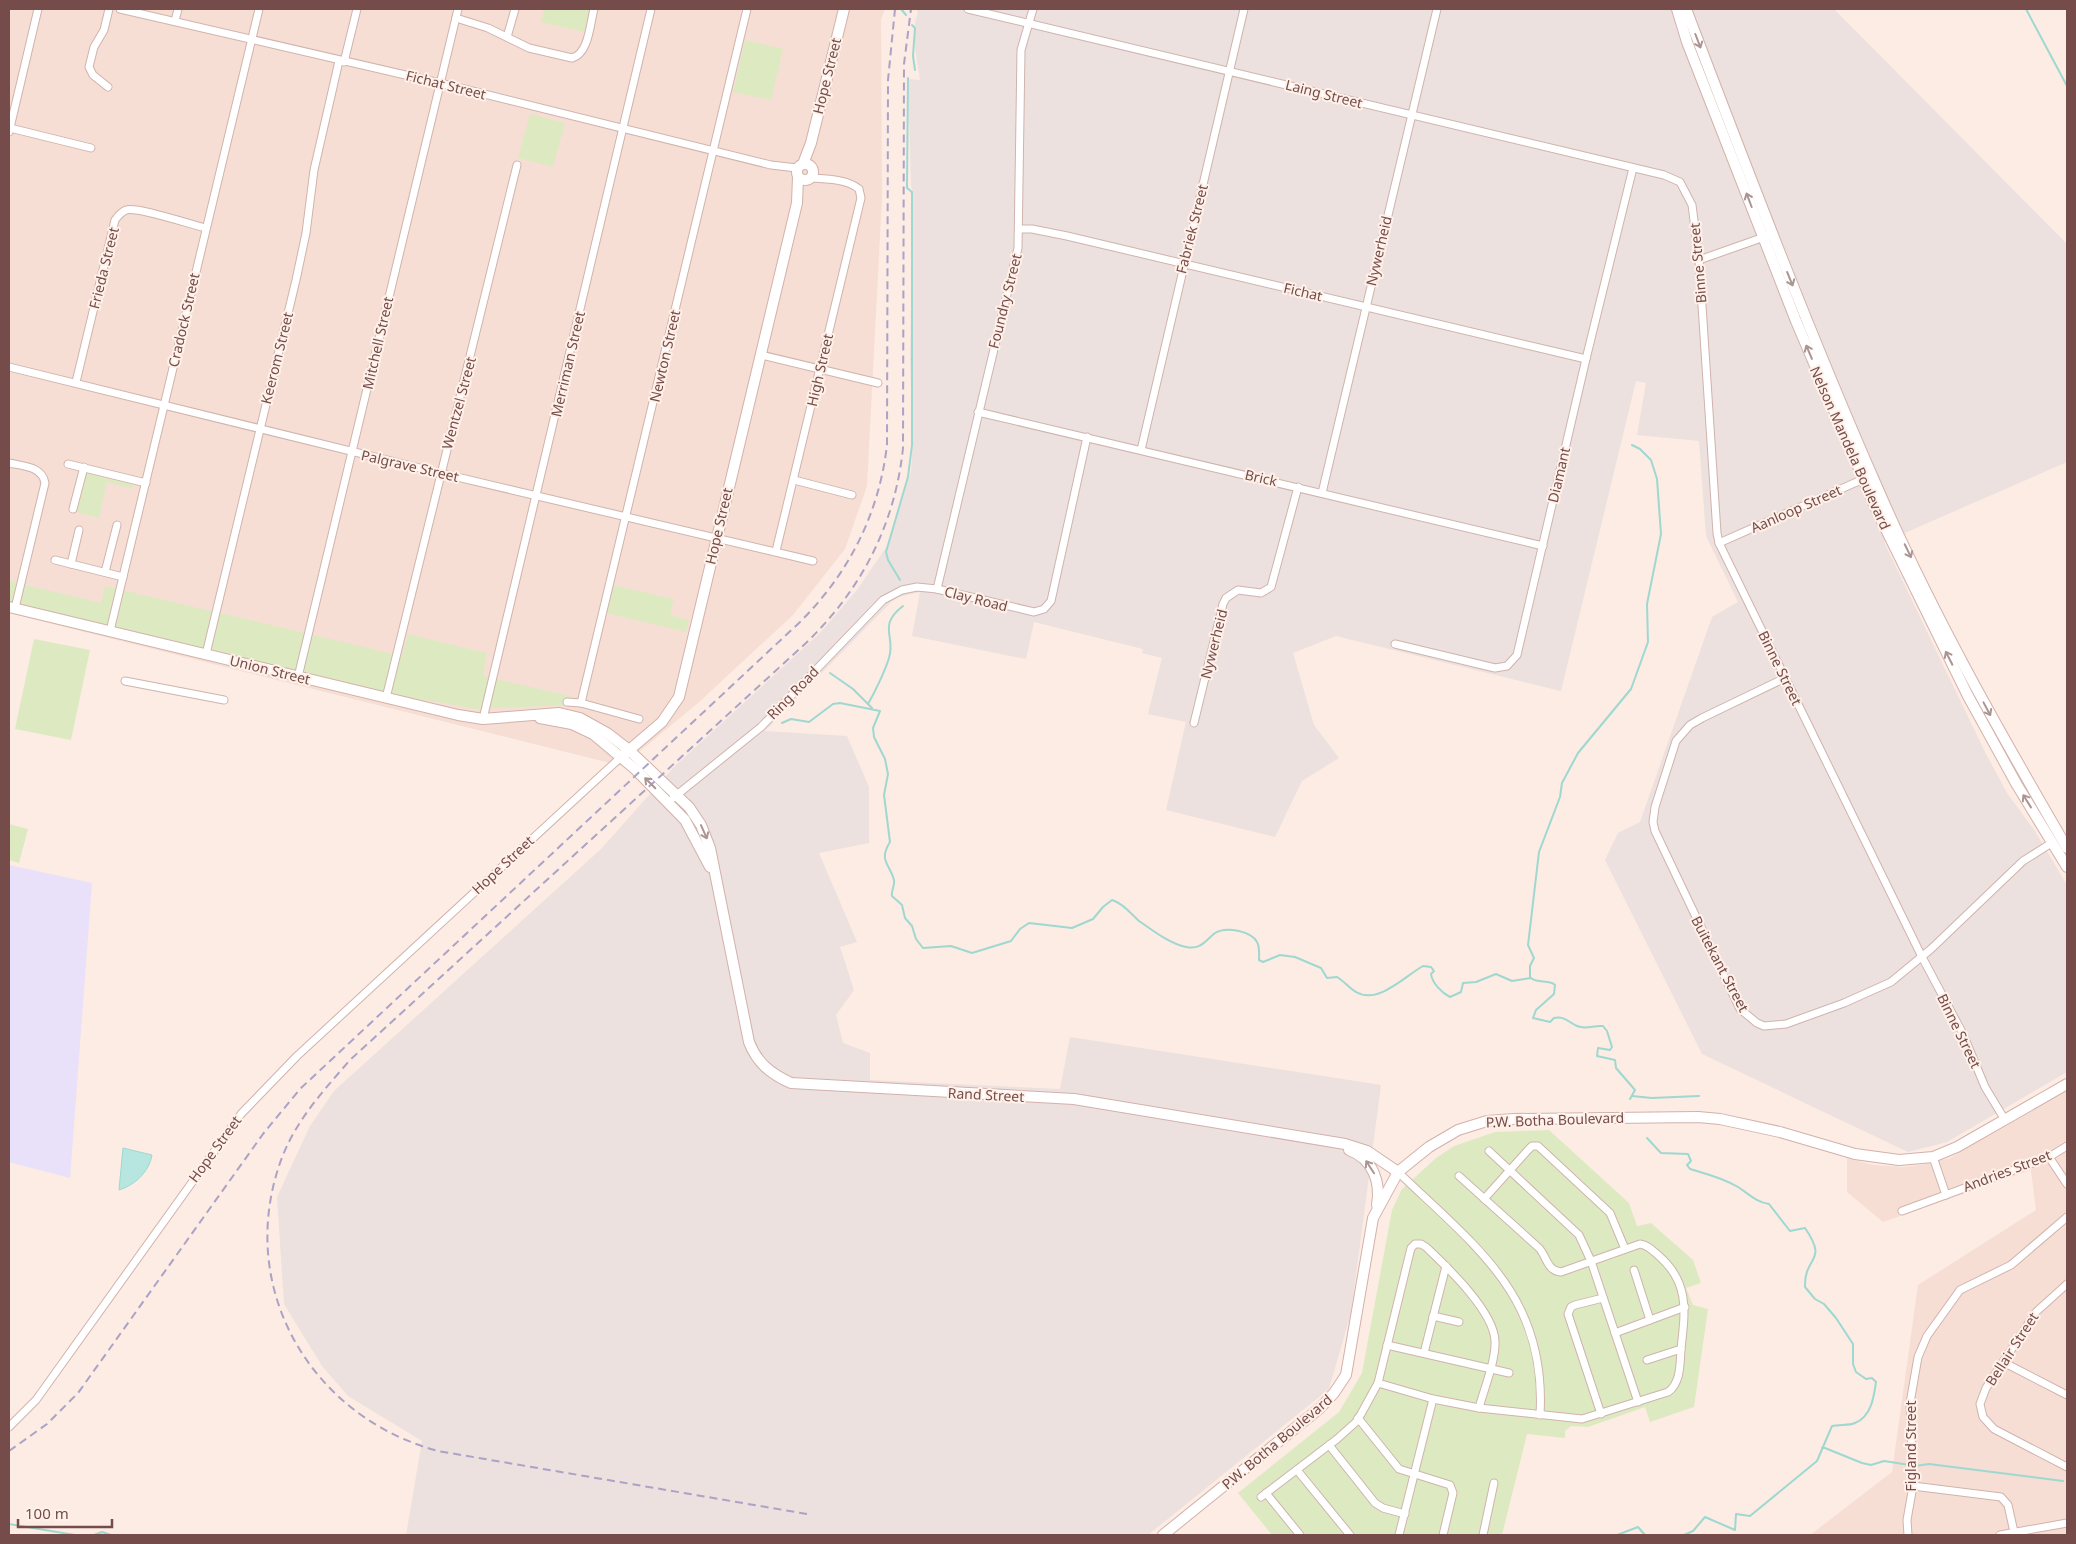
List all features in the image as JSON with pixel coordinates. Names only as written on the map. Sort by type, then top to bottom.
[{"type":"street","points":[[38,9],[9,130],[91,148]]},
{"type":"street","points":[[108,87],[95,77],[88,67],[94,48],[104,30],[109,9]]},
{"type":"street","name":"Fichat Street","points":[[120,9],[440,83],[624,130],[850,184],[859,189]]},
{"type":"street","points":[[176,21],[178,9]]},
{"type":"street","name":"Cradock Street","points":[[110,631],[259,9]]},
{"type":"street","name":"Keerom Street","points":[[206,654],[306,233],[314,170],[357,9]]},
{"type":"street","name":"Mitchell Street","points":[[298,677],[458,9]]},
{"type":"street","points":[[507,37],[515,9]]},
{"type":"street","points":[[456,18],[542,52],[572,58],[578,57],[585,45],[594,9]]},
{"type":"street","name":"Merriman Street","points":[[484,719],[652,9]]},
{"type":"street","name":"Newton Street","points":[[581,703],[747,9]]},
{"type":"street","name":"Hope Street","points":[[9,1427],[36,1400],[246,1107],[304,1049],[625,753],[662,722],[679,697],[844,9]]},
{"type":"street","name":"Laing Street","points":[[968,9],[1664,174],[1680,182]]},
{"type":"street","name":"Foundry Street","points":[[937,589],[1014,265],[1020,229],[1021,50],[1034,9]]},
{"type":"street","name":"Fabriek Street","points":[[1141,450],[1244,9]]},
{"type":"street","name":"Nywerheid","points":[[1322,493],[1437,9]]},
{"type":"street","name":"Nelson Mandela Boulevard","points":[[1677,9],[1704,71],[1768,235],[1867,477],[1968,696],[2017,785],[2067,848]]},
{"type":"street","name":"Nelson Mandela Boulevard","points":[[1686,9],[1704,71]]},
{"type":"street","name":"Wentzel Street","points":[[386,698],[440,473],[459,408],[517,166]]},
{"type":"street","name":"Diamant","points":[[1395,644],[1495,668],[1507,666],[1517,655],[1633,168]]},
{"type":"street","name":"Binne Street","points":[[1680,182],[1692,205],[1699,260],[1709,429],[1719,543],[1922,957],[1963,1034],[1986,1087],[2006,1120]]},
{"type":"street","name":"High Street","points":[[776,551],[859,208],[861,198],[859,189]]},
{"type":"street","name":"Frieda Street","points":[[76,382],[115,220],[119,214],[126,210],[138,210],[206,228]]},
{"type":"street","name":"Fichat","points":[[1020,229],[1032,229],[1184,263],[1586,359]]},
{"type":"street","points":[[1699,260],[1768,235]]},
{"type":"street","points":[[761,355],[878,383]]},
{"type":"street","name":"Palgrave Street","points":[[9,367],[76,382],[164,406],[352,452],[813,561]]},
{"type":"street","name":"Brick","points":[[978,412],[1543,546]]},
{"type":"street","name":"Clay Road","points":[[917,587],[937,589],[1034,612],[1044,609],[1051,601],[1087,437]]},
{"type":"street","points":[[9,463],[37,470],[42,474],[44,483],[12,608]]},
{"type":"street","points":[[68,464],[146,483]]},
{"type":"street","points":[[73,509],[84,468]]},
{"type":"street","name":"Aanloop Street","points":[[1719,543],[1867,477]]},
{"type":"street","points":[[794,480],[852,495]]},
{"type":"street","name":"Nywerheid","points":[[1194,723],[1223,604],[1226,598],[1238,590],[1261,593],[1271,588],[1298,487]]},
{"type":"street","points":[[105,572],[117,525]]},
{"type":"street","points":[[71,564],[79,530]]},
{"type":"street","points":[[55,560],[123,576]]},
{"type":"street","name":"Ring Road","points":[[668,802],[756,732],[884,600],[902,590],[917,587]]},
{"type":"street","name":"Union Street","points":[[12,608],[458,715],[484,719],[534,716],[579,726],[625,753],[676,794]]},
{"type":"street","name":"Buitekant Street","points":[[1785,678],[1690,725],[1676,741],[1655,806],[1653,822],[1657,839],[1714,959],[1740,1009],[1757,1023],[1776,1026],[1877,989],[1897,978],[1922,957],[2013,870],[2035,852],[2060,838]]},
{"type":"street","points":[[125,681],[224,700]]},
{"type":"street","points":[[567,702],[581,703],[639,719]]},
{"type":"street","name":"Union Street","points":[[625,753],[668,802]]},
{"type":"street","name":"Rand Street","points":[[676,794],[695,815],[705,834],[749,1042],[753,1052],[768,1071],[791,1083],[1074,1099],[1329,1143],[1345,1144],[1367,1151],[1398,1172]]},
{"type":"street","name":"Rand Street","points":[[668,802],[691,829],[715,878]]},
{"type":"street","name":"Nelson Mandela Boulevard","points":[[2060,838],[2067,867]]},
{"type":"street","name":"P.W. Botha Boulevard","points":[[1163,1535],[1320,1408],[1341,1384],[1346,1375],[1371,1228],[1376,1214],[1398,1172],[1429,1146],[1458,1130],[1487,1121],[1514,1119],[1720,1118],[1870,1158],[1899,1160],[1933,1157],[1957,1147],[2067,1084]]},
{"type":"street","points":[[1329,1143],[1360,1155],[1372,1169],[1378,1188],[1376,1214]]},
{"type":"street","points":[[1484,1199],[1532,1146],[1542,1148],[1610,1213],[1625,1249]]},
{"type":"street","name":"Andries Street","points":[[1902,1211],[2049,1156],[2067,1146]]},
{"type":"street","points":[[1489,1151],[1579,1235],[1591,1261],[1638,1402]]},
{"type":"street","points":[[2049,1156],[2067,1184]]},
{"type":"street","name":"Andries Street","points":[[1933,1157],[1946,1195]]},
{"type":"street","points":[[1398,1172],[1482,1253],[1509,1286],[1522,1309],[1537,1354],[1541,1384],[1540,1416]]},
{"type":"street","points":[[1378,1383],[1433,1399],[1479,1408],[1582,1419],[1668,1392],[1675,1386],[1685,1307],[1683,1295],[1672,1268],[1644,1245],[1625,1249],[1562,1272],[1553,1270],[1544,1253],[1459,1176]]},
{"type":"street","name":"Figland Street","points":[[1908,1535],[1907,1520],[1914,1486],[1910,1403],[1918,1357],[1932,1326],[1960,1290],[2011,1264],[2067,1217]]},
{"type":"street","points":[[1300,1535],[1264,1495],[1329,1445],[1358,1418],[1378,1383],[1412,1246],[1422,1244],[1446,1266],[1468,1289],[1493,1330],[1495,1343],[1479,1408]]},
{"type":"street","points":[[1424,1353],[1446,1266]]},
{"type":"street","points":[[1634,1270],[1650,1320]]},
{"type":"street","name":"Bellair Street","points":[[2067,1284],[2040,1306],[1981,1396],[1980,1404],[1983,1417],[1994,1429],[2067,1467]]},
{"type":"street","points":[[1601,1414],[1568,1314],[1571,1307],[1603,1298]]},
{"type":"street","points":[[1614,1333],[1685,1307]]},
{"type":"street","points":[[1434,1316],[1459,1322]]},
{"type":"street","points":[[1387,1345],[1509,1373]]},
{"type":"street","points":[[1647,1360],[1681,1349]]},
{"type":"street","points":[[2003,1362],[2067,1396]]},
{"type":"street","points":[[1399,1535],[1433,1399]]},
{"type":"street","points":[[1358,1418],[1399,1470],[1414,1476],[1445,1483],[1452,1489],[1443,1535]]},
{"type":"street","points":[[1329,1445],[1375,1503],[1383,1508],[1405,1514]]},
{"type":"street","points":[[1297,1470],[1350,1535]]},
{"type":"street","points":[[1483,1535],[1494,1483]]},
{"type":"street","points":[[1914,1486],[2001,1497],[2008,1505],[2014,1532]]},
{"type":"street","points":[[2000,1535],[2067,1523]]},
{"type":"shaded area","points":[[9,9],[885,9],[881,20],[882,198],[867,486],[845,549],[793,615],[698,703],[622,766],[9,613]]},
{"type":"shaded area","points":[[916,9],[1834,9],[2067,244],[2067,462],[1884,542],[1985,752],[2007,793],[2035,831],[2067,885],[2067,1072],[1947,1142],[1908,1152],[1702,1054],[1605,860],[1618,833],[1640,822],[1712,617],[1738,602],[1706,536],[1699,441],[1637,435],[1646,383],[1636,381],[1561,691],[1336,636],[1293,653],[1314,725],[1339,758],[1302,781],[1275,837],[1166,810],[1186,722],[1148,714],[1162,658],[1142,653],[1143,649],[1034,622],[1026,659],[912,636],[920,592],[899,597],[891,602],[765,731],[847,736],[869,787],[869,843],[819,853],[857,942],[840,947],[854,990],[836,1015],[843,1043],[870,1053],[870,1080],[1060,1089],[1070,1037],[1381,1085],[1351,1313],[1329,1389],[1148,1535],[406,1535],[422,1441],[348,1396],[322,1366],[284,1304],[277,1197],[310,1126],[334,1091],[601,849],[674,767],[820,633],[857,590],[889,543],[911,472],[913,438],[910,361],[913,193],[911,185],[908,79],[920,80],[915,48],[915,23],[918,12]]},
{"type":"shaded area","points":[[9,865],[92,883],[70,1178],[9,1162]]},
{"type":"shaded area","points":[[2067,1090],[2067,1535],[1810,1535],[1892,1472],[1918,1285],[2036,1210],[2031,1170],[1883,1222],[1847,1192],[1847,1158],[1873,1165],[1903,1167],[1927,1164],[1950,1158]]},
{"type":"green space","points":[[544,9],[590,9],[584,32],[541,22]]},
{"type":"green space","points":[[745,40],[783,49],[771,100],[733,92]]},
{"type":"green space","points":[[530,114],[565,123],[553,167],[518,158]]},
{"type":"green space","points":[[89,472],[132,483],[133,489],[107,482],[99,518],[76,512],[85,475]]},
{"type":"green space","points":[[9,581],[101,603],[105,586],[402,656],[408,634],[487,653],[483,676],[574,697],[572,705],[476,709],[397,695],[9,603]]},
{"type":"green space","points":[[612,585],[674,599],[670,615],[689,620],[686,632],[606,613]]},
{"type":"green space","points":[[34,639],[90,650],[71,740],[15,729]]},
{"type":"green space","points":[[9,824],[28,829],[19,863],[9,860]]},
{"type":"green space","points":[[1549,1130],[1629,1203],[1637,1226],[1651,1223],[1693,1260],[1701,1283],[1686,1288],[1693,1305],[1708,1309],[1694,1407],[1650,1422],[1645,1407],[1588,1427],[1571,1426],[1565,1431],[1565,1438],[1527,1434],[1502,1535],[1272,1535],[1238,1493],[1339,1412],[1362,1373],[1392,1210],[1402,1189],[1436,1158],[1454,1146],[1495,1132]]},
{"type":"water","points":[[123,1148],[152,1155],[148,1167],[140,1177],[130,1185],[119,1190]]},
{"type":"waterway","points":[[901,9],[906,15]]},
{"type":"waterway","points":[[2026,9],[2067,86]]},
{"type":"waterway","points":[[912,25],[915,28],[913,56],[915,70]]},
{"type":"waterway","points":[[900,580],[888,560],[886,552],[908,477],[912,445],[912,192],[907,188],[908,78]]},
{"type":"waterway","points":[[1530,978],[1530,966],[1534,958],[1528,945],[1539,852],[1560,797],[1562,783],[1578,753],[1631,689],[1648,642],[1647,604],[1661,534],[1657,479],[1651,460],[1640,449],[1632,445]]},
{"type":"waterway","points":[[868,704],[889,658],[891,650],[889,625],[891,619],[903,606]]},
{"type":"waterway","points":[[830,673],[853,689],[872,708]]},
{"type":"waterway","points":[[782,723],[791,719],[809,722],[833,704],[840,703],[880,711],[873,728],[874,737],[885,759],[888,774],[884,795],[890,842],[885,858],[894,880],[892,896],[902,905],[905,918],[912,926],[916,939],[923,948],[951,946],[972,953],[1011,941],[1020,929],[1029,923],[1072,928],[1093,919],[1112,900],[1123,906],[1139,921],[1155,932],[1180,945],[1191,948],[1199,946],[1220,931],[1244,932],[1257,942],[1259,960],[1263,962],[1280,955],[1295,957],[1321,968],[1327,978],[1337,977],[1354,991],[1364,995],[1373,995],[1391,988],[1423,966],[1431,967],[1434,971],[1431,974],[1435,984],[1450,997],[1461,992],[1463,983],[1476,982],[1496,974],[1512,981],[1531,978],[1537,981],[1550,982],[1555,985],[1554,994],[1536,1010],[1533,1018],[1550,1022],[1554,1018],[1561,1018],[1584,1028],[1603,1026],[1607,1031],[1612,1047],[1610,1050],[1598,1048],[1597,1056],[1615,1060],[1616,1068],[1635,1090],[1630,1099]]},
{"type":"waterway","points":[[1632,1096],[1652,1098],[1699,1096]]},
{"type":"waterway","points":[[1647,1138],[1661,1153],[1688,1154],[1691,1161],[1687,1165],[1690,1169],[1727,1181],[1756,1200],[1769,1204],[1790,1231],[1805,1228],[1815,1247],[1814,1259],[1808,1269],[1805,1287],[1836,1318],[1853,1344],[1853,1364],[1856,1372],[1866,1379],[1872,1378],[1876,1382],[1873,1400],[1865,1416],[1853,1424],[1832,1426],[1817,1461],[1750,1516],[1736,1514],[1735,1530],[1705,1517],[1693,1531],[1684,1535]]},
{"type":"waterway","points":[[1822,1448],[1871,1465],[1884,1461],[1910,1465]]},
{"type":"waterway","points":[[1915,1466],[1929,1464],[2063,1481]]},
{"type":"waterway","points":[[9,1524],[75,1535]]},
{"type":"waterway","points":[[1617,1535],[1638,1527],[1645,1535]]},
{"type":"waterway","points":[[94,1535],[102,1532],[111,1535]]},
{"type":"railway","points":[[9,1451],[47,1424],[78,1393],[263,1134],[300,1089],[800,622],[833,583],[847,563],[859,541],[877,495],[887,445],[888,80],[895,9]]},
{"type":"railway","points":[[807,1514],[438,1451],[392,1433],[352,1408],[319,1376],[293,1338],[276,1296],[268,1250],[270,1203],[283,1155],[296,1129],[312,1105],[350,1060],[806,643],[826,623],[843,601],[859,578],[872,554],[892,503],[899,476],[903,448],[904,64],[911,9]]}]
